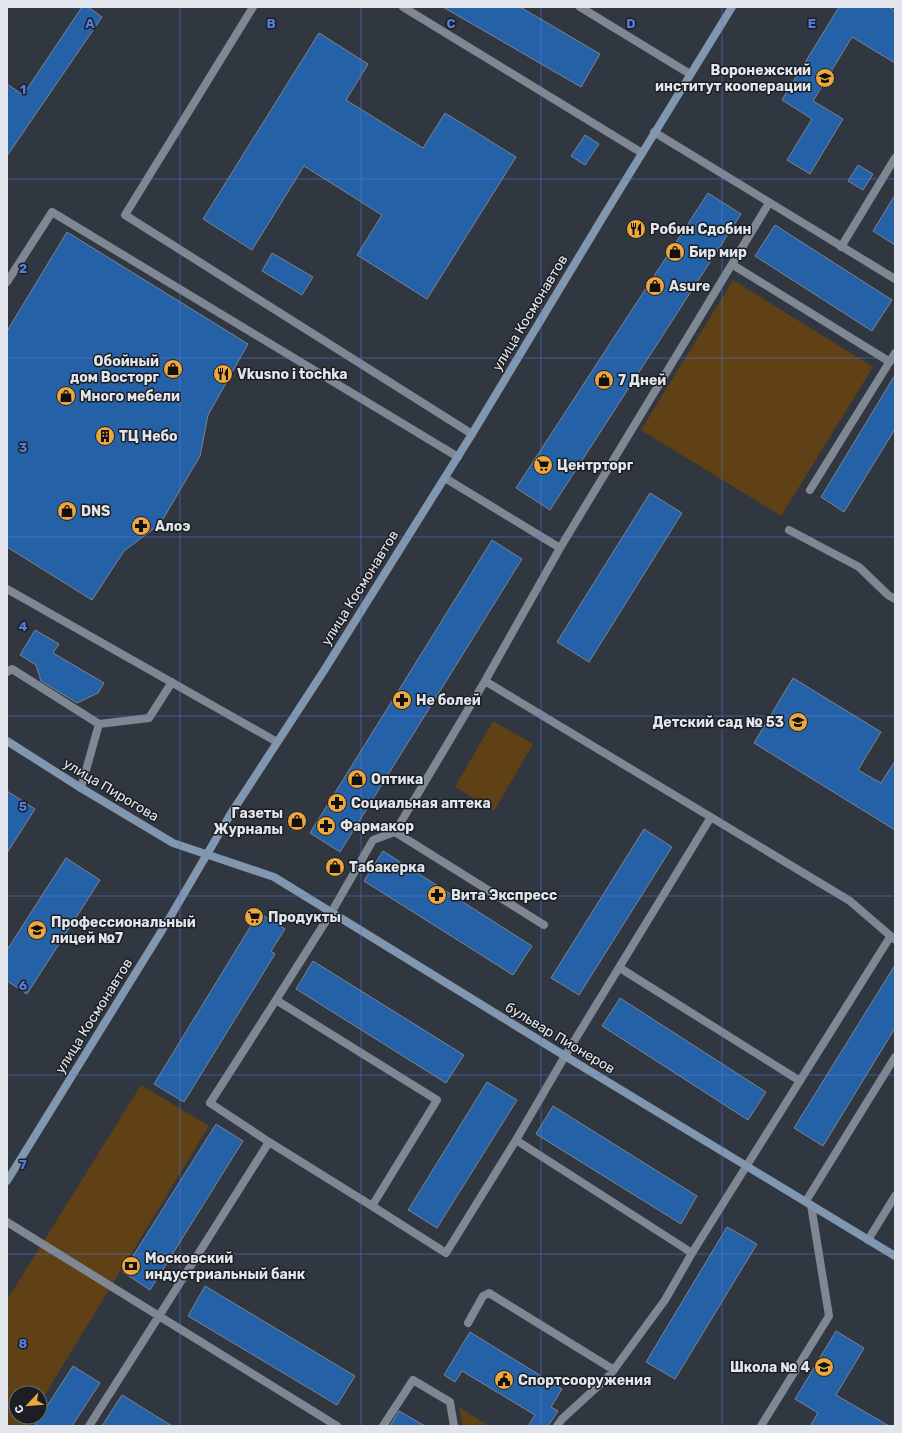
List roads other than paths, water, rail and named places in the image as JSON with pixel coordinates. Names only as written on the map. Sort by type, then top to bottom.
[{"type":"main road","name":"улица Космонавтов","points":[[7,1181],[169,919],[206,854],[458,457],[654,132],[732,7]]},
{"type":"main road","name":"улица Пирогова","points":[[7,741],[81,788],[173,843],[206,854]]},
{"type":"main road","name":"бульвар Пионеров","points":[[206,854],[274,877],[895,1256]]},
{"type":"lane","points":[[253,7],[125,215],[472,434]]},
{"type":"lane","points":[[403,7],[642,153]]},
{"type":"lane","points":[[580,7],[690,74]]},
{"type":"lane","points":[[654,132],[769,204],[895,279]]},
{"type":"lane","points":[[841,247],[895,158]]},
{"type":"lane","points":[[711,817],[446,1253],[269,1142],[210,1103],[331,913],[373,840],[395,832],[485,681],[560,548],[769,204]]},
{"type":"lane","points":[[7,282],[52,212],[458,457]]},
{"type":"lane","points":[[732,265],[890,362]]},
{"type":"lane","points":[[810,490],[895,353]]},
{"type":"lane","points":[[445,478],[560,548]]},
{"type":"lane","points":[[789,530],[859,567],[888,595],[895,599]]},
{"type":"lane","points":[[7,589],[277,742]]},
{"type":"lane","points":[[7,672],[12,669],[99,724],[149,718],[172,682]]},
{"type":"lane","points":[[485,681],[850,901],[893,939],[800,1081],[692,1253],[665,1300],[610,1375],[562,1419],[557,1426]]},
{"type":"lane","points":[[81,788],[99,724]]},
{"type":"lane","points":[[395,832],[544,925]]},
{"type":"lane","points":[[620,968],[800,1081]]},
{"type":"lane","points":[[276,1000],[437,1100],[372,1206]]},
{"type":"lane","points":[[761,1426],[829,1316],[808,1203],[895,1058]]},
{"type":"lane","points":[[516,1140],[692,1253]]},
{"type":"lane","points":[[89,1426],[269,1142]]},
{"type":"lane","points":[[868,1240],[895,1196]]},
{"type":"lane","points":[[7,1222],[337,1426]]},
{"type":"lane","points":[[468,1322],[483,1296],[489,1293],[614,1370]]},
{"type":"lane","points":[[383,1426],[412,1380],[450,1402],[454,1426]]},
{"type":"place","name":"Воронежский институт кооперации","points":[[825,78]]},
{"type":"place","name":"Робин Сдобин","points":[[636,229]]},
{"type":"place","name":"Бир мир","points":[[675,252]]},
{"type":"place","name":"Asure","points":[[655,286]]},
{"type":"place","name":"Обойный дом Восторг","points":[[173,369]]},
{"type":"place","name":"Vkusno i tochka","points":[[223,374]]},
{"type":"place","name":"7 Дней","points":[[604,380]]},
{"type":"place","name":"Много мебели","points":[[66,396]]},
{"type":"place","name":"ТЦ Небо","points":[[105,436]]},
{"type":"place","name":"Центрторг","points":[[543,465]]},
{"type":"place","name":"DNS","points":[[67,511]]},
{"type":"place","name":"Алоэ","points":[[141,526]]},
{"type":"place","name":"Не болей","points":[[402,700]]},
{"type":"place","name":"Детский сад № 53","points":[[798,722]]},
{"type":"place","name":"Оптика","points":[[357,779]]},
{"type":"place","name":"Социальная аптека","points":[[337,803]]},
{"type":"place","name":"Газеты Журналы","points":[[297,821]]},
{"type":"place","name":"Фармакор","points":[[326,826]]},
{"type":"place","name":"Табакерка","points":[[335,867]]},
{"type":"place","name":"Вита Экспресс","points":[[437,895]]},
{"type":"place","name":"Продукты","points":[[254,917]]},
{"type":"place","name":"Профессиональный лицей №7","points":[[37,930]]},
{"type":"place","name":"Московский индустриальный банк","points":[[131,1266]]},
{"type":"place","name":"Школа № 4","points":[[824,1367]]},
{"type":"place","name":"Спортсооружения","points":[[504,1380]]}]
